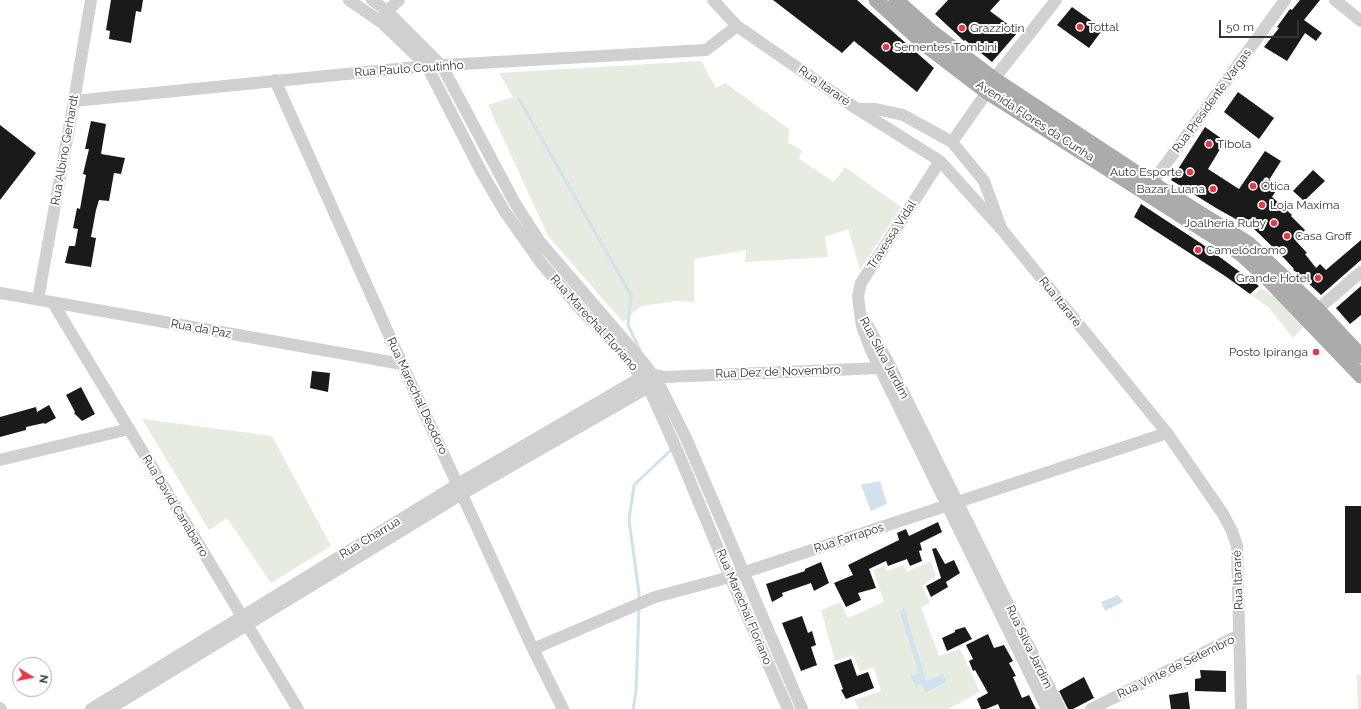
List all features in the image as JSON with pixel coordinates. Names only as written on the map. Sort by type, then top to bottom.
[{"type":"main road","name":"Avenida Flores da Cunha","points":[[876,0],[924,44],[1248,243],[1312,314],[1361,376]]},
{"type":"main road","name":"Avenida Flores da Cunha","points":[[896,0],[991,85],[1241,254],[1265,276],[1361,356]]},
{"type":"street","name":"Rua Albino Gerhardt","points":[[38,299],[91,0]]},
{"type":"street","name":"Rua Marechal Floriano","points":[[349,0],[381,22],[427,66],[481,171],[505,212],[541,263],[583,312],[653,379],[679,455],[787,708]]},
{"type":"street","name":"Rua Marechal Floriano","points":[[372,0],[387,11],[442,66],[516,205],[540,242],[653,379],[686,438],[800,705]]},
{"type":"street","points":[[381,22],[387,11],[399,0]]},
{"type":"street","name":"Rua Itararé","points":[[713,0],[737,26],[857,109],[940,161],[1003,231],[1167,433],[1222,514],[1232,531],[1237,546],[1242,709]]},
{"type":"street","points":[[952,142],[991,85],[1056,0]]},
{"type":"street","name":"Rua Presidente Vargas","points":[[1152,183],[1285,0]]},
{"type":"street","points":[[1335,0],[1361,21]]},
{"type":"street","name":"Rua Paulo Coutinho","points":[[74,101],[427,66],[706,50],[737,26]]},
{"type":"street","name":"Rua Marechal Deodoro","points":[[275,80],[402,364],[533,649],[563,709]]},
{"type":"street","points":[[857,109],[876,109],[903,115],[952,142],[984,181],[1003,231]]},
{"type":"street","name":"Travessa Vidal","points":[[860,313],[858,296],[861,284],[940,161]]},
{"type":"street","points":[[505,212],[516,205]]},
{"type":"street","points":[[1312,314],[1361,272]]},
{"type":"street","name":"Rua da Paz","points":[[0,293],[402,364]]},
{"type":"street","name":"Rua David Canabarro","points":[[53,303],[298,709]]},
{"type":"street","name":"Rua Silva Jardim","points":[[860,313],[1030,662],[1047,709]]},
{"type":"street","name":"Rua Dez de Novembro","points":[[653,379],[885,367]]},
{"type":"street","name":"Rua Charrua","points":[[91,709],[110,705],[169,666],[460,489],[653,379]]},
{"type":"street","points":[[0,460],[129,429]]},
{"type":"street","name":"Rua Farrapos","points":[[533,649],[655,597],[730,577],[1167,433]]},
{"type":"street","name":"Rua Vinte de Setembro","points":[[1091,709],[1239,635]]},
{"type":"street","points":[[760,647],[773,641]]},
{"type":"street","name":"Rua Silva Jardim","points":[[1030,662],[1060,709]]},
{"type":"street","points":[[787,708],[800,705]]},
{"type":"shaded area","points":[[701,61],[716,88],[725,83],[789,129],[788,142],[802,151],[798,158],[834,182],[845,167],[901,207],[860,270],[848,229],[825,237],[828,257],[745,262],[746,250],[694,259],[694,302],[676,301],[641,306],[623,322],[548,236],[488,105],[513,97],[499,73]]},
{"type":"shaded area","points":[[1261,288],[1284,303],[1304,326],[1293,338],[1269,308],[1253,296]]},
{"type":"shaded area","points":[[142,419],[272,436],[331,546],[271,583],[227,518],[209,530]]},
{"type":"shaded area","points":[[931,561],[936,576],[922,586],[930,603],[921,607],[939,656],[960,649],[980,692],[948,709],[859,709],[854,700],[881,691],[874,667],[860,671],[853,655],[835,661],[821,610],[840,602],[848,618],[884,602],[873,570],[884,566],[887,571],[904,565],[907,572]]},
{"type":"shaded area","points":[[1357,675],[1361,675],[1361,709],[1358,709]]},
{"type":"water","points":[[880,481],[887,504],[871,511],[861,485]]},
{"type":"water","points":[[1118,595],[1123,602],[1105,611],[1101,602]]},
{"type":"water","points":[[904,608],[926,681],[943,674],[946,682],[925,693],[921,683],[915,687],[911,676],[919,673],[900,612]]},
{"type":"building","points":[[111,0],[143,0],[141,12],[136,11],[131,43],[109,39],[110,31],[106,30]]},
{"type":"building","name":"Sementes Tombini","points":[[773,0],[857,0],[934,68],[917,92],[854,41],[842,53]]},
{"type":"building","points":[[948,0],[1000,0],[990,11],[1018,32],[992,62],[965,40],[964,41],[935,14]]},
{"type":"building","points":[[1300,0],[1320,0],[1304,20],[1322,33],[1316,41],[1305,33],[1287,61],[1264,47],[1279,28],[1277,27],[1290,9],[1292,10]]},
{"type":"building","name":"Tottal","points":[[1072,7],[1103,29],[1089,48],[1057,25]]},
{"type":"building","points":[[1238,92],[1274,118],[1259,139],[1224,112]]},
{"type":"building","points":[[91,121],[106,124],[101,154],[125,158],[121,174],[114,173],[109,201],[99,200],[91,237],[96,238],[91,267],[65,263],[69,246],[75,246],[78,229],[73,228],[77,208],[80,209],[86,175],[83,174],[89,149],[85,149]]},
{"type":"building","points":[[0,125],[36,153],[0,200]]},
{"type":"building","points":[[1205,127],[1225,141],[1208,169],[1239,189],[1265,151],[1281,161],[1269,180],[1279,186],[1272,197],[1292,215],[1291,216],[1305,230],[1296,241],[1307,253],[1305,254],[1316,268],[1320,264],[1326,270],[1361,240],[1361,260],[1321,295],[1305,280],[1306,278],[1293,270],[1294,269],[1284,258],[1251,226],[1216,208],[1171,180]]},
{"type":"building","points":[[1313,170],[1325,181],[1304,201],[1293,191]]},
{"type":"building","name":"Camelódromo","points":[[1141,204],[1202,244],[1259,286],[1250,294],[1134,217]]},
{"type":"building","points":[[1361,286],[1361,315],[1350,324],[1336,308]]},
{"type":"building","points":[[312,371],[330,373],[328,392],[310,388]]},
{"type":"building","points":[[81,387],[95,414],[82,421],[74,413],[75,412],[66,395]]},
{"type":"building","points":[[49,405],[56,418],[45,424],[26,427],[26,430],[0,437],[0,417],[36,407],[37,412]]},
{"type":"building","points":[[1345,506],[1361,506],[1361,593],[1345,593]]},
{"type":"building","points":[[938,522],[942,532],[920,543],[922,550],[919,551],[922,561],[910,566],[907,559],[888,566],[886,561],[869,569],[876,588],[858,593],[861,600],[846,607],[834,583],[853,575],[848,565],[899,540],[897,533],[906,529],[909,536]]},
{"type":"building","points":[[936,548],[945,564],[954,560],[960,573],[946,582],[948,587],[931,597],[926,586],[941,578],[932,549]]},
{"type":"building","points":[[821,562],[829,583],[814,591],[811,583],[782,593],[783,596],[772,602],[766,584],[805,571],[805,569]]},
{"type":"building","points":[[802,616],[808,633],[812,631],[816,645],[811,647],[817,665],[801,671],[782,623]]},
{"type":"building","points":[[965,627],[972,639],[947,651],[942,638],[955,632],[955,630]]},
{"type":"building","points":[[988,634],[994,648],[1004,645],[1013,661],[1009,663],[1016,676],[1013,677],[1022,698],[1029,695],[1036,709],[1000,709],[998,704],[986,709],[981,709],[977,699],[988,693],[975,670],[973,671],[969,661],[973,659],[966,645]]},
{"type":"building","points":[[851,659],[857,676],[868,672],[874,688],[846,699],[841,690],[843,689],[834,665]]},
{"type":"building","points":[[1200,670],[1226,671],[1226,692],[1195,691],[1195,679],[1201,678]]},
{"type":"building","points":[[1084,677],[1094,698],[1073,709],[1068,709],[1059,691]]},
{"type":"building","points":[[1188,692],[1190,709],[1171,709],[1169,695]]},
{"type":"waterway","points":[[519,99],[631,295],[628,325],[640,350]]},
{"type":"waterway","points":[[639,600],[629,520],[634,485],[672,449]]},
{"type":"waterway","points":[[633,709],[636,692],[639,608]]},
{"type":"place","name":"Tottal","points":[[1080,27]]},
{"type":"place","name":"Grazziotin","points":[[962,28]]},
{"type":"place","name":"Sementes Tombini","points":[[886,47]]},
{"type":"place","name":"Tibola","points":[[1209,144]]},
{"type":"place","name":"Auto Esporte","points":[[1190,172]]},
{"type":"place","name":"Ótica","points":[[1253,186]]},
{"type":"place","name":"Bazar Luana","points":[[1213,189]]},
{"type":"place","name":"Loja Maxima","points":[[1262,205]]},
{"type":"place","name":"Joalheria Ruby","points":[[1274,223]]},
{"type":"place","name":"Casa Groff","points":[[1287,236]]},
{"type":"place","name":"Camelódromo","points":[[1198,250]]},
{"type":"place","name":"Grande Hotel","points":[[1318,278]]},
{"type":"place","name":"Posto Ipiranga","points":[[1316,352]]}]
